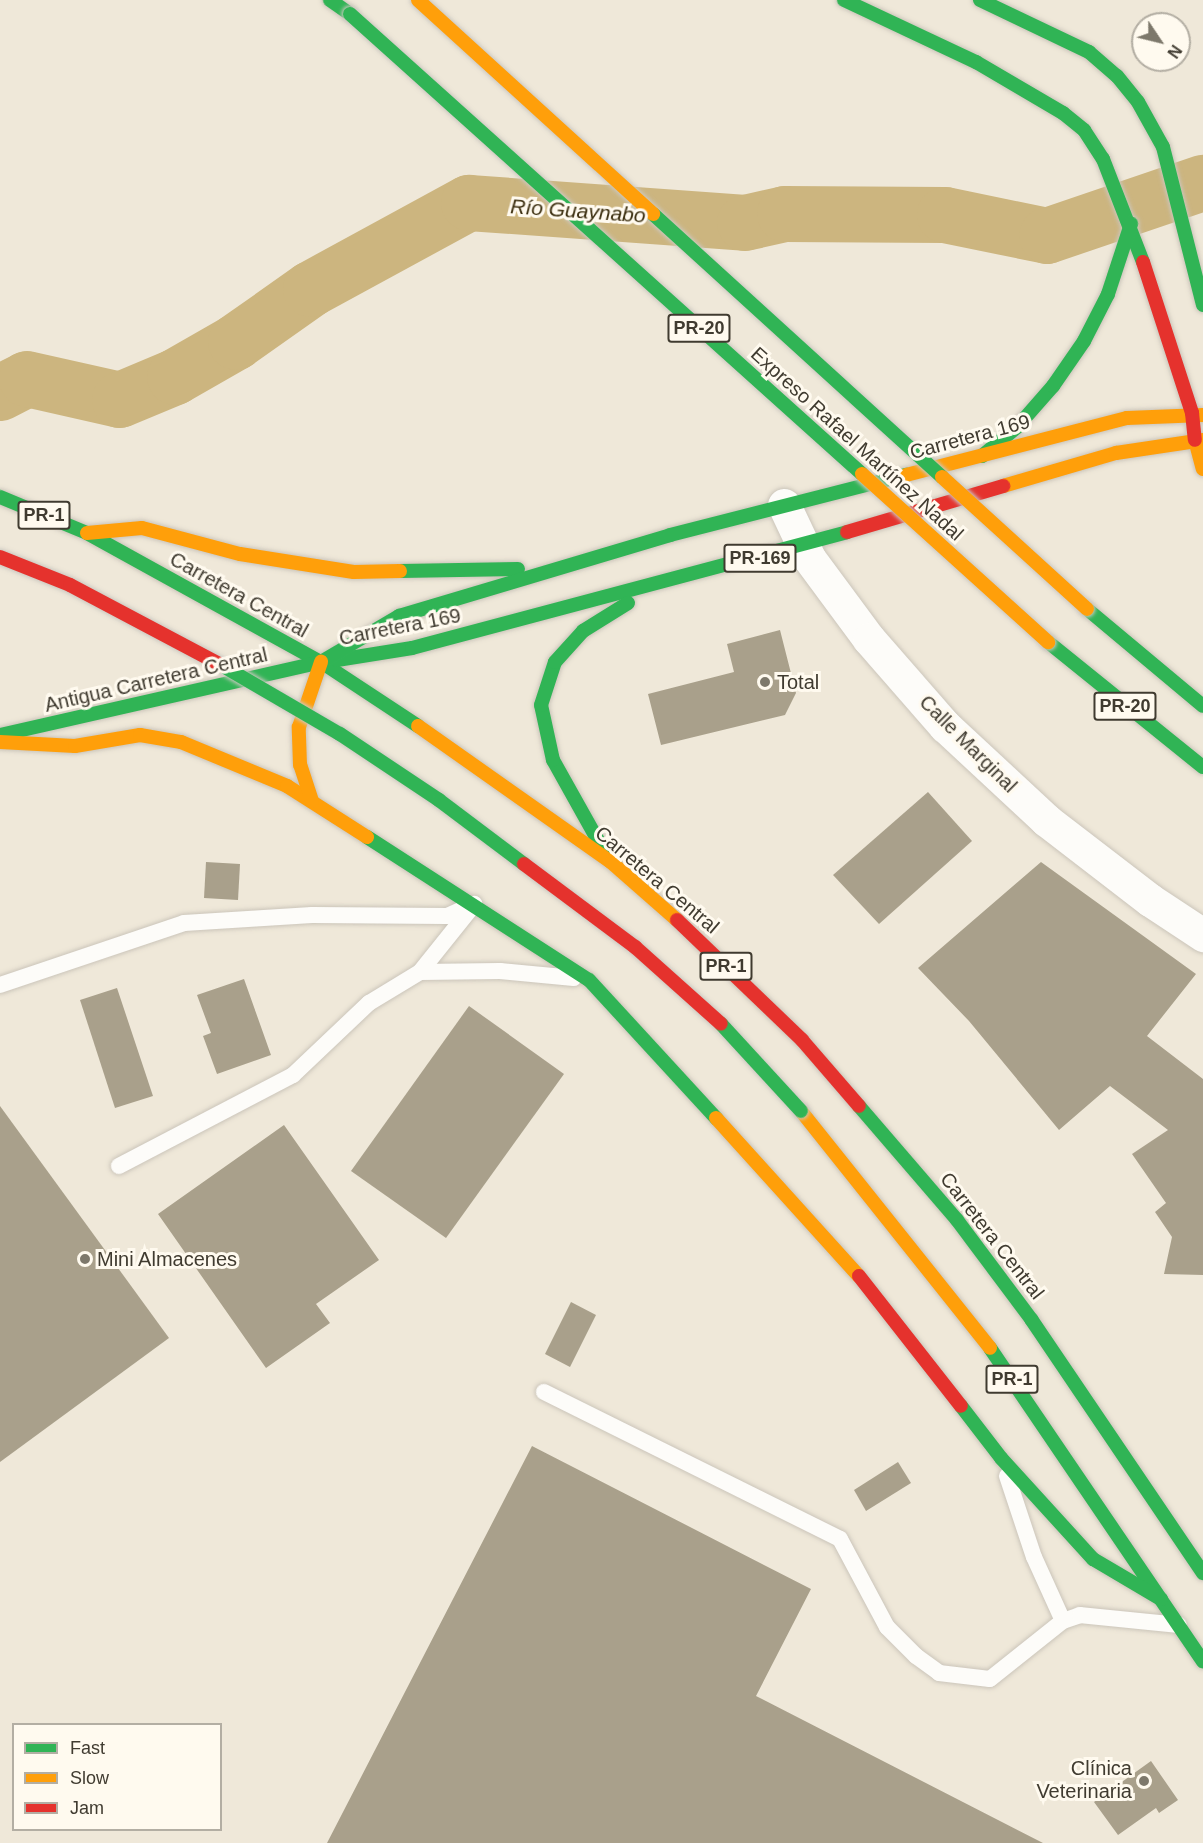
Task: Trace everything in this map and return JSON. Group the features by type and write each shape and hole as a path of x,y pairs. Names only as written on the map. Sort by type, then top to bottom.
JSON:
{"main road":[{"name":"Expreso Rafael Martínez Nadal","path":"330,0 350,14 1048,642 1203,767"},
{"name":"Expreso Rafael Martínez Nadal","path":"418,0 1087,609 1203,706"},
{"path":"844,0 976,62 1063,112 1084,130 1103,159 1131,224 1174,358 1198,414 1203,469"},
{"path":"980,0 1089,52 1117,76 1138,102 1163,147 1191,246 1203,305"},
{"path":"982,456 1017,427 1053,386 1084,340 1108,294 1131,224"},
{"path":"1191,246 1203,261"},
{"name":"Carretera 169","path":"321,662 399,616 546,572 784,506 1127,418 1198,414"},
{"name":"Carretera 169","path":"321,662 412,648 801,546 1116,453 1199,440"},
{"name":"PR-1","path":"0,497 87,533"},
{"path":"87,533 142,528 240,554 354,572 516,569 546,572"},
{"name":"Carretera Central","path":"87,533 321,662 471,761 611,862 694,935 802,1040 896,1146 1031,1319 1203,1573"},
{"name":"PR-1","path":"0,556 70,585 225,667 340,734 439,800 635,947 722,1025 801,1111 992,1350 1203,1661"},
{"path":"611,862 553,760 541,705 555,662 583,631 654,586"},
{"path":"312,801 300,765 299,727 321,662"},
{"name":"Antigua Carretera Central","path":"0,735 321,662"},
{"path":"0,742 75,746 140,735 181,742 287,786 589,980 836,1247 1001,1458 1093,1559 1161,1599"}],"street":[{"name":"Calle Marginal","path":"784,506 801,546 869,639 945,726 1046,820 1149,900 1203,935"}],"lane":[{"path":"119,1166 293,1076 369,1003 420,972 474,904"},
{"path":"0,985 184,923 312,915 447,916 474,904"},
{"path":"420,972 501,971 589,980"},
{"path":"544,1392 840,1539 887,1626 916,1656 939,1673 990,1679 1063,1621 1080,1615 1179,1625"},
{"path":"1001,1458 1034,1557 1063,1621"}],"building":[{"path":"780,630 796,693 785,715 661,745 648,694 734,672 727,644"},
{"path":"928,792 972,841 879,924 833,875"},
{"path":"206,862 240,864 238,900 204,898"},
{"path":"1041,862 1196,974 1147,1036 1203,1079 1203,1275 1164,1274 1172,1237 1155,1212 1166,1203 1132,1154 1168,1130 1110,1086 1059,1130 969,1021 918,968"},
{"path":"244,979 271,1055 217,1074 203,1036 211,1033 197,995"},
{"path":"117,988 153,1096 115,1108 80,1000"},
{"path":"469,1006 564,1074 446,1238 351,1171"},
{"path":"0,1106 169,1338 0,1462"},
{"path":"284,1125 379,1260 316,1304 330,1323 266,1368 158,1214"},
{"path":"571,1302 596,1315 570,1367 545,1354"},
{"path":"532,1446 811,1589 756,1696 1043,1843 327,1843"},
{"path":"898,1462 911,1483 866,1511 854,1490"},
{"name":"Clínica Veterinaria","path":"1151,1761 1178,1800 1159,1813 1156,1808 1118,1835 1094,1802"}],"waterway":[{"name":"Río Guaynabo","path":"0,393 27,379 120,400 175,377 236,342 311,289 469,203 745,223 785,214 945,215 1047,236 1203,183"}],"traffic: fast":[{"path":"330,0 350,14"},
{"path":"844,0 976,62 1063,113 1084,130 1103,159 1143,262"},
{"path":"980,0 1089,52 1117,76 1138,102 1163,147 1203,305"},
{"path":"350,14 862,474"},
{"path":"653,214 942,477"},
{"path":"982,456 1017,427 1053,386 1084,341 1108,294 1131,224"},
{"path":"321,662 399,616 670,535 906,475"},
{"path":"0,497 87,533 321,662 418,726"},
{"path":"337,660 412,648 847,532"},
{"path":"400,571 518,569"},
{"path":"605,853 553,760 541,705 555,662 583,631 628,603"},
{"path":"1087,609 1203,706"},
{"path":"1048,642 1203,767"},
{"path":"0,735 321,662"},
{"path":"223,666 340,734 439,800 524,864"},
{"path":"367,837 589,980 716,1118"},
{"path":"721,1024 801,1111"},
{"path":"859,1106 957,1220 1031,1319 1203,1573"},
{"path":"990,1348 1203,1661"},
{"path":"961,1406 1001,1458 1093,1559 1161,1599"}],"traffic: slow":[{"path":"418,0 653,214"},
{"path":"906,475 1127,418 1203,415"},
{"path":"1195,440 1203,469"},
{"path":"1003,486 1116,453 1203,440"},
{"path":"862,474 1048,642"},
{"path":"942,477 1087,609"},
{"path":"87,533 142,528 240,554 354,572 400,571"},
{"path":"312,801 300,765 299,727 321,662"},
{"path":"418,726 611,862 677,920"},
{"path":"0,742 75,746 140,735 181,742 287,786 367,837"},
{"path":"801,1111 990,1348"},
{"path":"716,1118 859,1276"}],"traffic: jam":[{"path":"1143,262 1192,413 1195,440"},
{"path":"847,532 1003,486"},
{"path":"0,557 70,585 223,666"},
{"path":"524,864 635,947 721,1024"},
{"path":"677,920 802,1040 859,1106"},
{"path":"859,1276 961,1406"}],"place":[{"name":"Total","path":"765,682"},
{"name":"Mini Almacenes","path":"85,1259"},
{"name":"Clínica Veterinaria","path":"1144,1781"}]}
